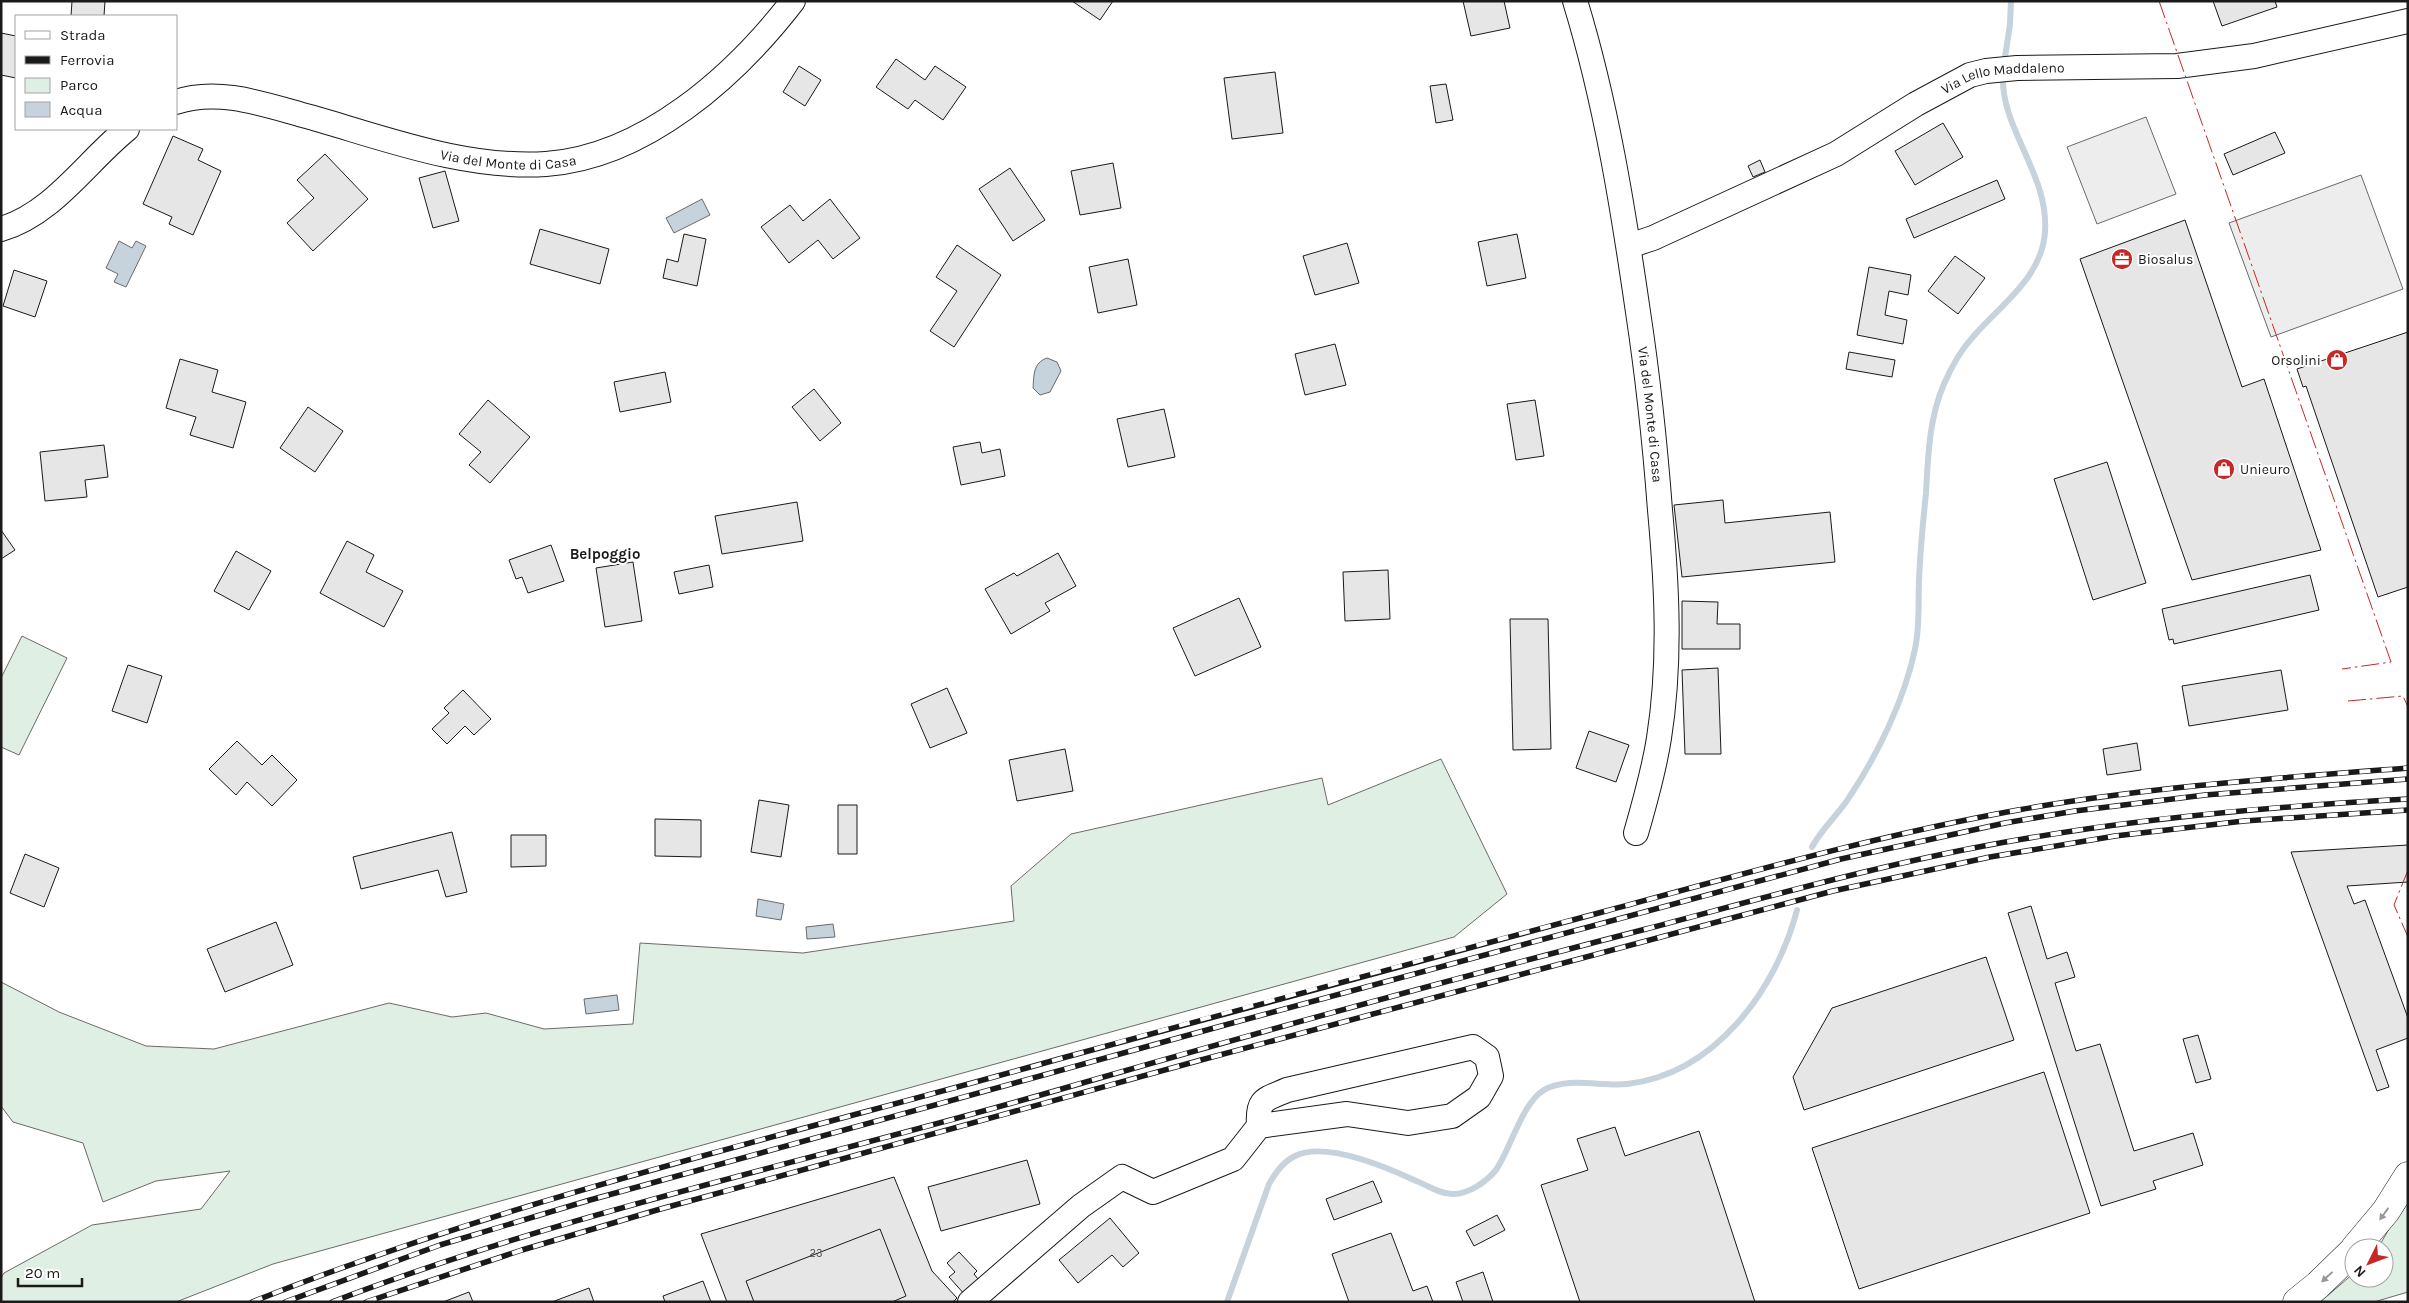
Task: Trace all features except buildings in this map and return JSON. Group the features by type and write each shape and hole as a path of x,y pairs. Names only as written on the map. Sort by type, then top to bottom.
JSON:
{"highway":[{"path":"2364,1238 2386,1211 2408,1176"},
{"path":"2296,1302 2318,1285 2344,1260"}],"street":[{"name":"Via del Monte di Casa","path":"178,102 201,97 235,98 312,118 402,146 506,163 559,162 590,155 625,142 680,111 716,84 745,57 792,1"},
{"name":"Via del Monte di Casa","path":"1575,1 1600,100 1629,246 1651,399 1665,564 1666,679 1659,739 1636,833"},
{"name":"Via Lello Maddaleno","path":"1629,246 1653,238 1826,160 1962,79 1986,71 2017,68 2203,64 2254,56 2407,23"},
{"path":"1,229 17,223 39,209 126,130"},
{"path":"970,1302 1081,1206 1122,1177 1153,1192 1234,1159 1259,1126 1258,1110 1264,1100 1287,1090 1473,1047 1488,1057 1491,1076 1479,1097 1452,1116 1408,1123 1347,1114 1259,1126"}],"green space":[{"path":"22,636 67,658 19,755 1,747 1,678"},
{"path":"1441,759 1507,894 1454,937 273,1264 176,1302 1,1302 1,1278 4,1273 92,1225 201,1209 230,1171 156,1181 103,1202 83,1143 13,1122 1,1106 1,982 59,1012 146,1046 214,1049 389,1003 452,1017 486,1013 544,1029 633,1024 640,943 803,953 1014,921 1011,886 1071,834 1322,778 1328,805"},
{"path":"2408,1196 2408,1292 2374,1302 2320,1302 2344,1282 2344,1288 2394,1288 2394,1238 2384,1238"}],"shaded area":[{"path":"2146,117 2176,194 2097,224 2067,147"},
{"path":"2361,175 2403,289 2271,337 2229,223"}],"water":[{"path":"702,199 710,215 674,233 666,218"},
{"path":"119,241 132,248 136,241 146,246 126,287 114,282 118,274 106,268"},
{"path":"1047,358 1057,362 1061,371 1050,392 1040,395 1033,388 1034,374 1039,363"},
{"path":"758,899 784,904 781,920 756,916"},
{"path":"833,924 835,937 807,939 806,927"},
{"path":"617,995 619,1010 586,1014 584,999"}],"waterway":[{"path":"2004,64 2010,24 2011,1"},
{"path":"1812,847 1846,803 1871,762 1905,687 1918,632 1920,559 1929,452 1932,424 1939,397 1956,360 1964,348 2018,290 2028,277 2042,248 2045,232 2040,190 2009,114 2004,94 2003,74"},
{"path":"1227,1302 1269,1184 1274,1175 1291,1158 1308,1152 1338,1154 1372,1163 1443,1193 1453,1194 1471,1190 1496,1170 1523,1115 1536,1096 1544,1090 1563,1084 1617,1085 1659,1077 1688,1064 1714,1046 1737,1023 1757,998 1774,970 1797,910"}],"railway":[{"path":"252,1302 351,1264 452,1230 655,1169 1335,983 1863,843 2018,810 2115,795 2213,784 2408,768"},
{"path":"285,1302 440,1245 590,1200 1225,1025 1841,859 2005,823 2075,811 2205,795 2408,779"},
{"path":"332,1302 419,1270 597,1215 686,1190 955,1119 1420,989 1881,868 2023,839 2119,824 2263,809 2408,799"},
{"path":"366,1302 522,1250 657,1210 1201,1060 1833,891 1990,857 2115,836 2244,821 2408,810"}],"power":[{"path":"2159,1 2391,662 2342,669"},
{"path":"2348,701 2403,696 2408,707"},
{"path":"2408,870 2394,905 2408,937"}],"place":[{"name":"Biosalus","path":"2122,259"},
{"name":"Orsolini","path":"2337,360"},
{"name":"Unieuro","path":"2224,469"}],"district":[{"name":"Belpoggio","path":"605,554"}]}
